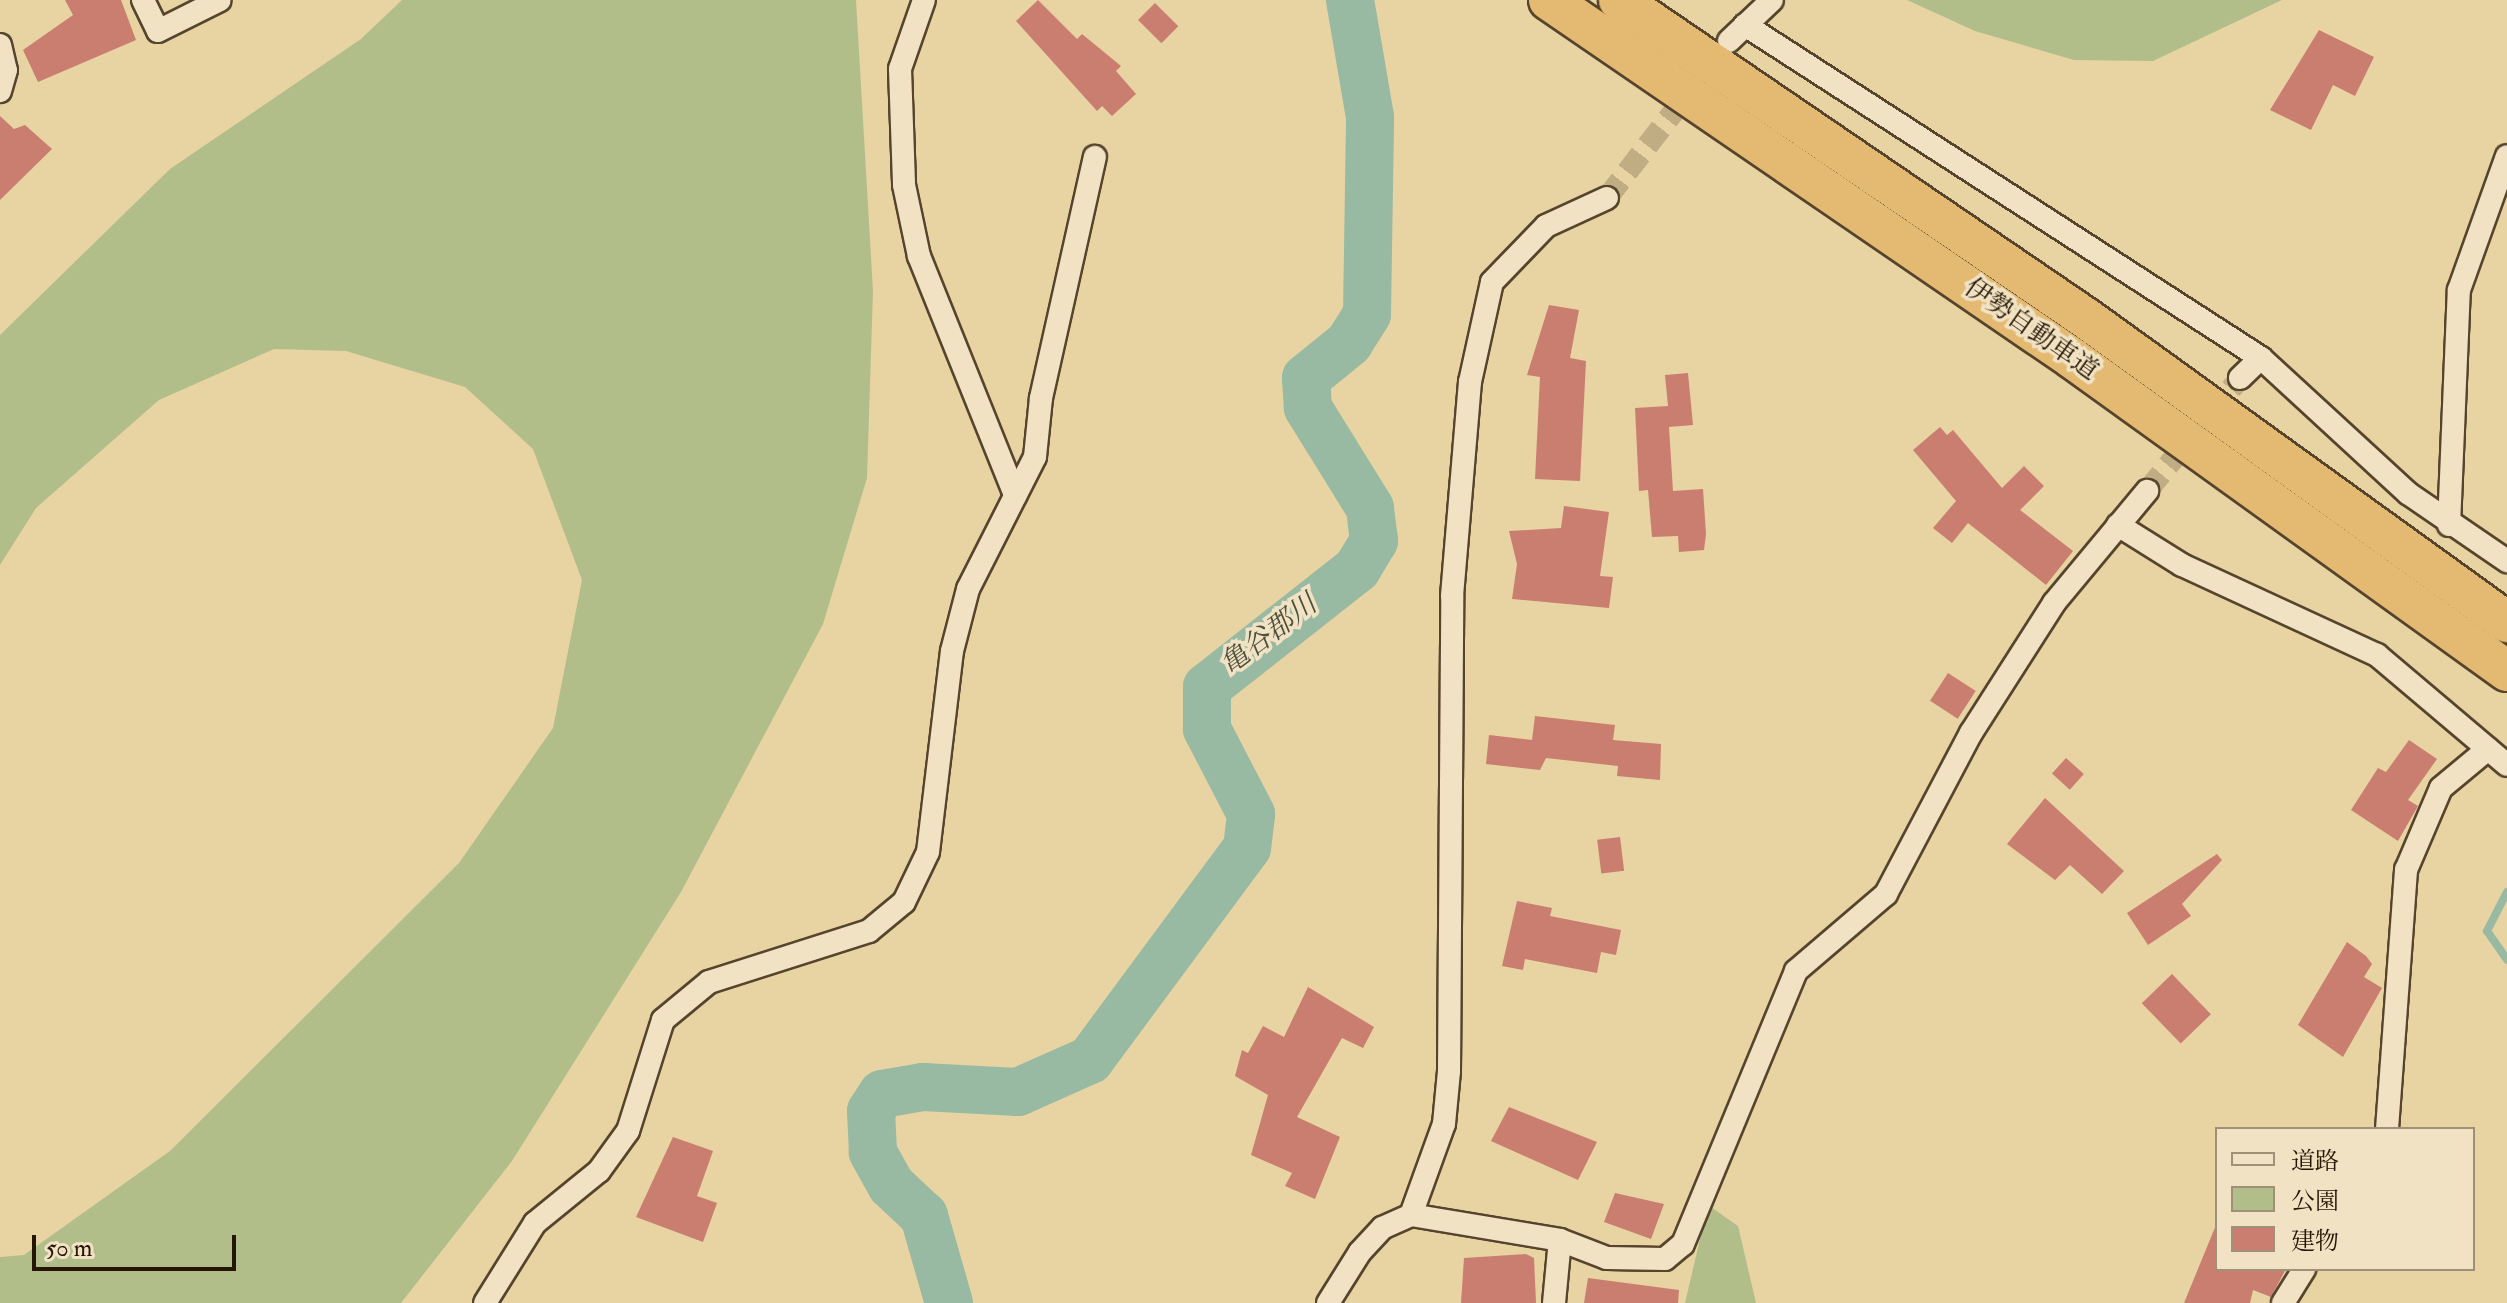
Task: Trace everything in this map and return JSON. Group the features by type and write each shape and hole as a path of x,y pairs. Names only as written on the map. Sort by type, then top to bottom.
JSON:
{"highway":[{"name":"伊勢自動車道","path":"1549,0 2072,358 2507,671"},
{"name":"伊勢自動車道","path":"1619,0 2087,319 2507,622"}],"street":[{"path":"143,0 158,31 220,0"},
{"path":"924,0 900,69 904,185 919,256 1015,495"},
{"path":"1772,0 1737,33 2261,358 2449,525 2507,561"},
{"path":"0,45 6,70 0,91"},
{"path":"2449,525 2459,290 2507,156"},
{"path":"485,1303 535,1223 599,1171 628,1131 663,1020 709,982 869,931 904,902 928,852 952,651 968,589 1035,457 1041,398 1095,157"},
{"path":"1411,1215 1444,1124 1449,1071 1452,596 1470,382 1492,282 1546,226 1607,198"},
{"path":"2240,378 2261,358"},
{"path":"1328,1303 1360,1252 1382,1228 1411,1215 1560,1240 1607,1258 1665,1259 1683,1244 1796,971 1886,894 1971,733 2054,603 2147,491"},
{"path":"2118,525 2182,565 2377,655 2507,765"},
{"path":"2387,1127 2406,870 2441,788 2488,749"},
{"path":"1554,1303 1560,1240"},
{"path":"2283,1303 2303,1271"}],"green space":[{"path":"402,0 856,0 873,291 867,478 823,624 681,892 512,1161 401,1303 0,1303 0,1257 24,1255 170,1151 459,863 553,728 582,580 533,449 465,387 346,351 274,349 159,400 36,508 0,565 0,335 170,169 361,39"},
{"path":"1907,0 2282,0 2153,61 2074,60 1975,31"},
{"path":"1708,1205 1738,1226 1756,1303 1685,1303"}],"building":[{"path":"65,0 121,0 136,40 38,82 23,50 73,15"},
{"path":"1038,0 1077,39 1082,34 1121,66 1116,71 1136,94 1112,116 1102,106 1097,111 1016,21"},
{"path":"1155,3 1178,26 1161,43 1138,20"},
{"path":"2319,30 2374,57 2355,96 2333,85 2311,130 2270,110"},
{"path":"0,116 14,129 25,125 52,149 0,200"},
{"path":"1549,305 1579,310 1570,358 1586,361 1580,481 1535,479 1540,377 1527,375"},
{"path":"1688,373 1693,425 1669,427 1673,491 1703,489 1706,534 1704,550 1679,552 1678,536 1652,537 1648,490 1639,491 1635,408 1668,406 1665,375"},
{"path":"1940,427 1947,435 1953,430 2002,488 2024,466 2044,486 2020,510 2073,551 2046,585 1968,523 1952,543 1933,528 1956,501 1913,450"},
{"path":"1564,506 1609,512 1600,576 1613,577 1609,608 1512,599 1517,564 1509,531 1561,528"},
{"path":"1948,673 1976,691 1958,719 1930,701"},
{"path":"1535,716 1615,725 1613,740 1661,744 1660,780 1617,776 1618,766 1546,758 1540,770 1486,764 1489,735 1532,740"},
{"path":"2409,740 2437,759 2408,800 2418,806 2398,841 2351,810 2378,768 2386,772"},
{"path":"2066,758 2084,774 2070,790 2052,774"},
{"path":"2045,798 2124,871 2102,894 2070,865 2055,880 2007,844"},
{"path":"1620,837 1624,871 1601,874 1597,840"},
{"path":"2217,854 2222,860 2182,904 2191,916 2148,945 2127,913"},
{"path":"1517,901 1552,908 1550,916 1621,930 1616,955 1601,952 1597,973 1525,959 1523,970 1502,966"},
{"path":"2347,942 2372,964 2364,977 2382,988 2343,1057 2298,1025"},
{"path":"2172,974 2211,1014 2181,1043 2142,1003"},
{"path":"1308,987 1374,1027 1363,1048 1342,1038 1297,1117 1340,1137 1315,1199 1285,1186 1292,1173 1251,1155 1268,1095 1235,1076 1242,1050 1248,1053 1263,1026 1284,1037"},
{"path":"1509,1107 1597,1142 1578,1180 1491,1141"},
{"path":"673,1137 713,1151 697,1196 717,1203 703,1242 636,1217"},
{"path":"1615,1193 1664,1204 1651,1239 1604,1222"},
{"path":"2215,1227 2215,1271 2285,1271 2271,1297 2253,1290 2250,1303 2184,1303"},
{"path":"1526,1254 1534,1258 1536,1303 1461,1303 1464,1258"},
{"path":"1588,1278 1679,1290 1678,1303 1584,1303"}],"waterway":[{"name":"亀谷郡川","path":"949,1303 924,1216 891,1185 873,1152 871,1111 882,1094 923,1087 1018,1092 1090,1060 1247,848 1251,814 1207,729 1207,687 1357,569 1374,541 1370,508 1308,408 1306,378 1349,343 1367,314 1370,117 1350,0"},
{"path":"2507,892 2487,931 2507,960"}],"tunnel":[{"path":"1607,198 1692,88"},
{"path":"2147,491 2240,378"}]}
